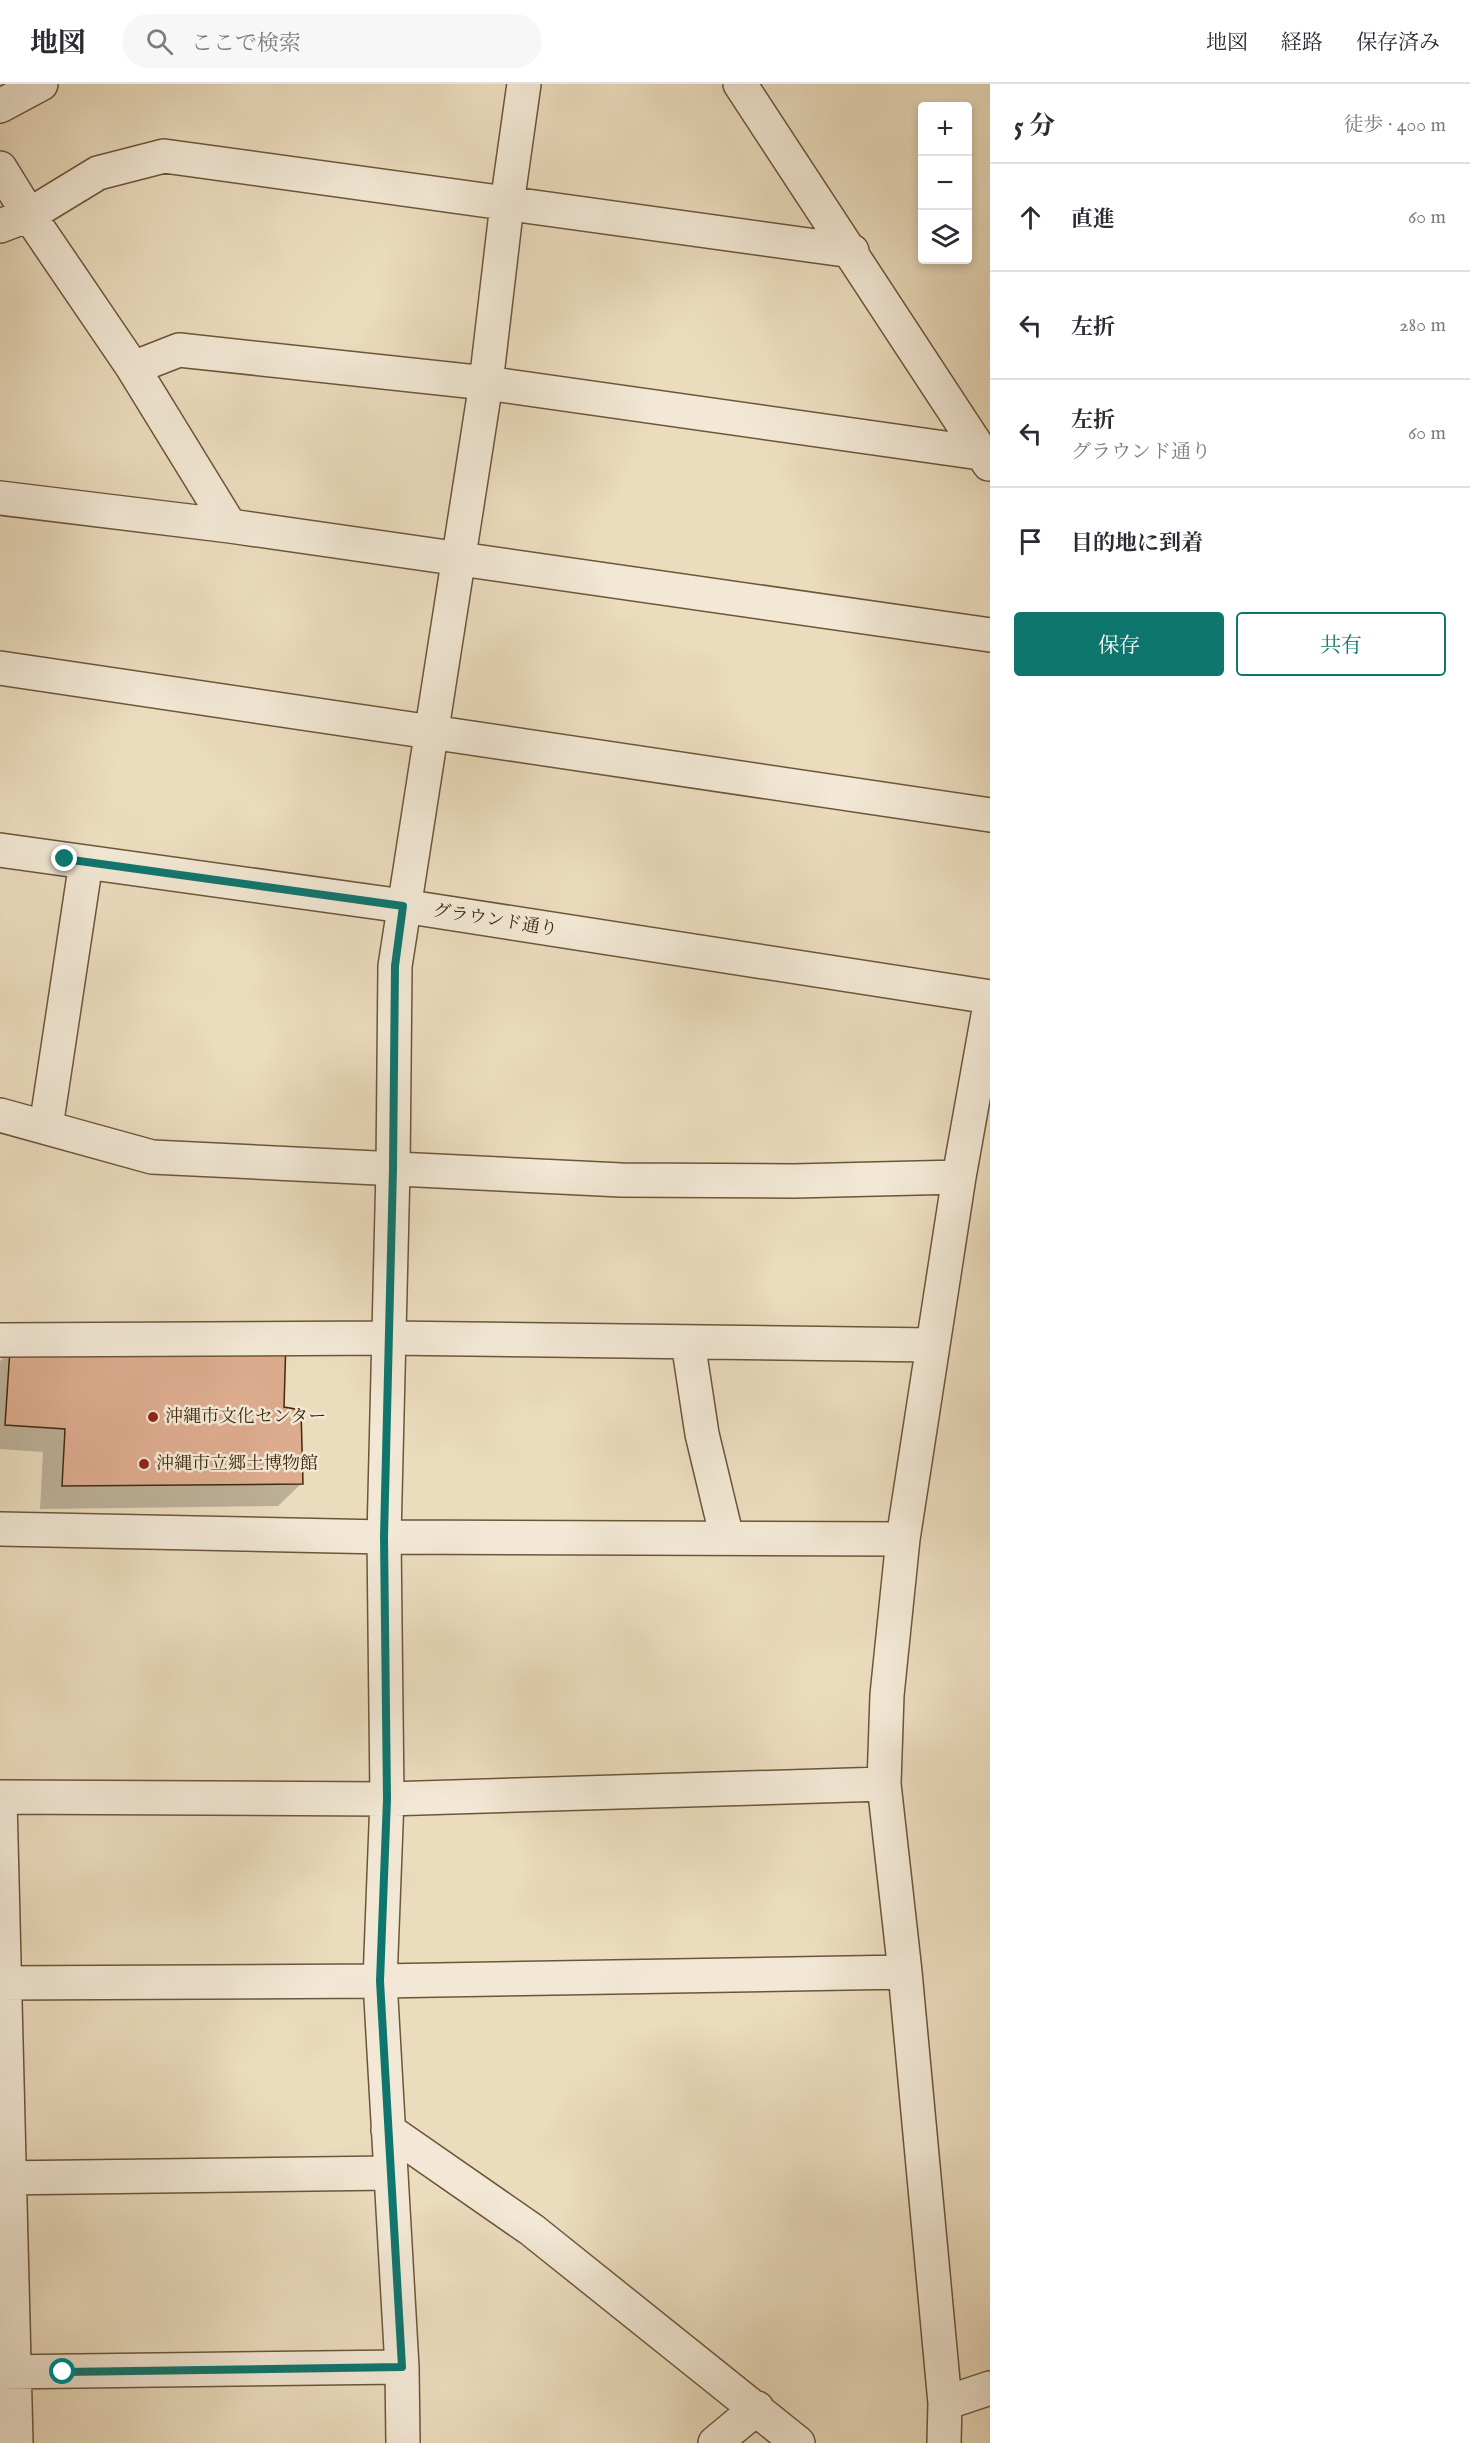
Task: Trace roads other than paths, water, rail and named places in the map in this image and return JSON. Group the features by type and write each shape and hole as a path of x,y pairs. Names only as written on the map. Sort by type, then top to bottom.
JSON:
{"street":[{"path":"0,106 41,84"},
{"path":"404,2443 392,2173 380,1981 387,1799 384,1537 387,1338 393,1169 395,966 432,732 456,560 486,383 524,84"},
{"path":"740,84 852,251 985,459"},
{"path":"14,220 98,173 164,156 852,251"},
{"path":"0,168 14,220 133,368 230,526"},
{"path":"133,368 179,350 486,383 985,459"},
{"path":"0,498 230,526 990,635"},
{"path":"0,668 990,815"},
{"name":"グラウンド通り","path":"0,850 403,906 990,998"},
{"path":"46,1128 86,862"},
{"path":"944,2443 945,2403 905,1972 884,1784 887,1695 903,1539 959,1177 990,1004"},
{"path":"0,1115 152,1157 621,1180 794,1181 959,1177"},
{"path":"0,1340 387,1338 933,1345"},
{"path":"688,1342 702,1434 727,1538"},
{"path":"0,1529 384,1537 903,1539"},
{"path":"16,2443 6,2372 0,1798 387,1799 884,1784"},
{"path":"3,1983 380,1981 905,1972"},
{"path":"388,2130 532,2230 798,2443"},
{"path":"5,2178 392,2173"},
{"path":"6,2372 402,2367"},
{"path":"945,2403 990,2388"},
{"path":"715,2443 757,2408"}],"place":[{"name":"沖縄市文化センター","path":"153,1417"},
{"name":"沖縄市立郷土博物館","path":"144,1464"}]}
